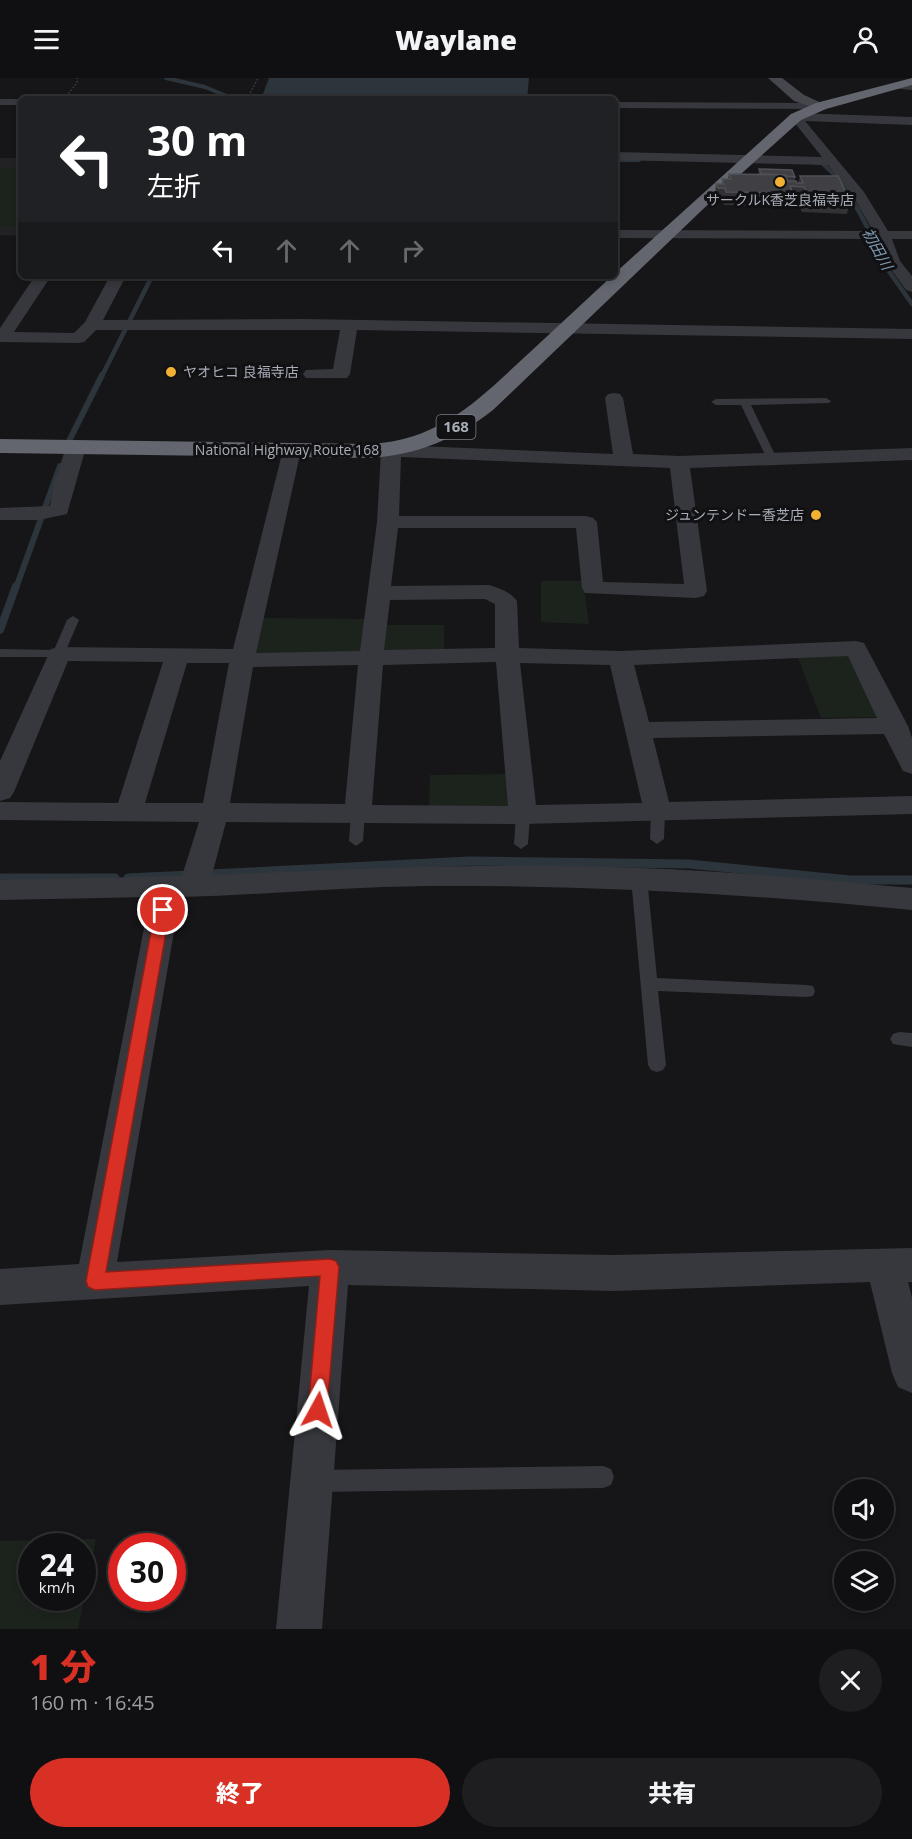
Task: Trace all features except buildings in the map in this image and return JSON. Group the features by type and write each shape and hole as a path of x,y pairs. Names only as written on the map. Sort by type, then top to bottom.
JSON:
{"highway":[{"name":"National Highway Route 168","path":"0,446 391,451 429,441 463,423 748,159 802,125 820,106 912,81"}],"street":[{"path":"774,78 799,98 820,106"},
{"path":"894,86 912,87"},
{"path":"0,102 18,102"},
{"path":"618,105 820,106"},
{"path":"802,125 912,121"},
{"path":"802,125 831,134"},
{"path":"802,125 859,195 875,236 912,287"},
{"path":"618,156 831,161"},
{"path":"618,234 912,235"},
{"path":"41,279 2,337 78,338 92,325 116,279"},
{"path":"92,325 567,328 912,334"},
{"path":"312,374 341,374 349,326"},
{"path":"614,398 624,459"},
{"path":"0,514 45,513 60,510 64,484 76,447"},
{"path":"95,1281 181,886 215,813 242,658 291,450"},
{"path":"358,814 371,658 388,522 391,451 679,462 912,454"},
{"path":"388,522 586,522 593,588 696,591 679,462"},
{"path":"379,593 489,592 506,601 507,655 522,815"},
{"path":"0,792 59,654 242,658 507,655 620,658 856,648 912,765"},
{"path":"128,813 177,655"},
{"path":"620,658 658,812"},
{"path":"638,730 895,726"},
{"path":"0,811 522,815 912,805"},
{"path":"0,890 181,886 424,876 639,878 798,888 912,899"},
{"path":"0,1287 330,1267 614,1273 898,1265 912,1373"},
{"path":"299,1629 330,1267"}],"lane":[{"path":"716,402 826,400"},
{"path":"745,403 772,459"},
{"path":"0,653 59,654 74,620"},
{"path":"657,839 658,812"},
{"path":"356,841 358,814"},
{"path":"521,844 522,815"},
{"path":"639,878 657,1065"},
{"path":"649,984 807,991"},
{"path":"312,1482 603,1477"}],"path":[{"path":"66,96 77,83 77,78"},
{"path":"249,96 258,78"}],"shaded area":[{"path":"269,78 529,78 527,96 262,96"},
{"path":"0,158 18,158 18,236 0,235"},
{"path":"0,168 18,168 18,226 0,226"},
{"path":"541,581 583,581 589,624 541,622"},
{"path":"262,618 366,619 362,654 254,653"},
{"path":"380,625 444,625 444,653 377,653"},
{"path":"853,651 884,717 821,718 797,655"},
{"path":"509,774 515,810 429,811 430,775"},
{"path":"0,1541 18,1541 18,1611 82,1611 78,1629 0,1629"}],"waterway":[{"name":"初田川","path":"166,78 205,87 227,96"},
{"name":"初田川","path":"618,160 639,160"},
{"name":"初田川","path":"816,163 822,163 843,183 858,210"},
{"name":"初田川","path":"857,208 874,240 881,260 912,304"},
{"path":"102,376 150,279"},
{"path":"69,441 102,375"},
{"path":"16,588 60,466"},
{"path":"0,630 16,586"},
{"path":"128,878 470,861 689,864 850,880 912,880"},
{"path":"0,878 115,878"}],"place":[{"name":"サークルK香芝良福寺店","path":"780,182"},
{"name":"ヤオヒコ 良福寺店","path":"171,372"},
{"name":"ジュンテンドー香芝店","path":"816,515"}],"route":[{"path":"163,910 95,1281 330,1267 318,1410"}]}
